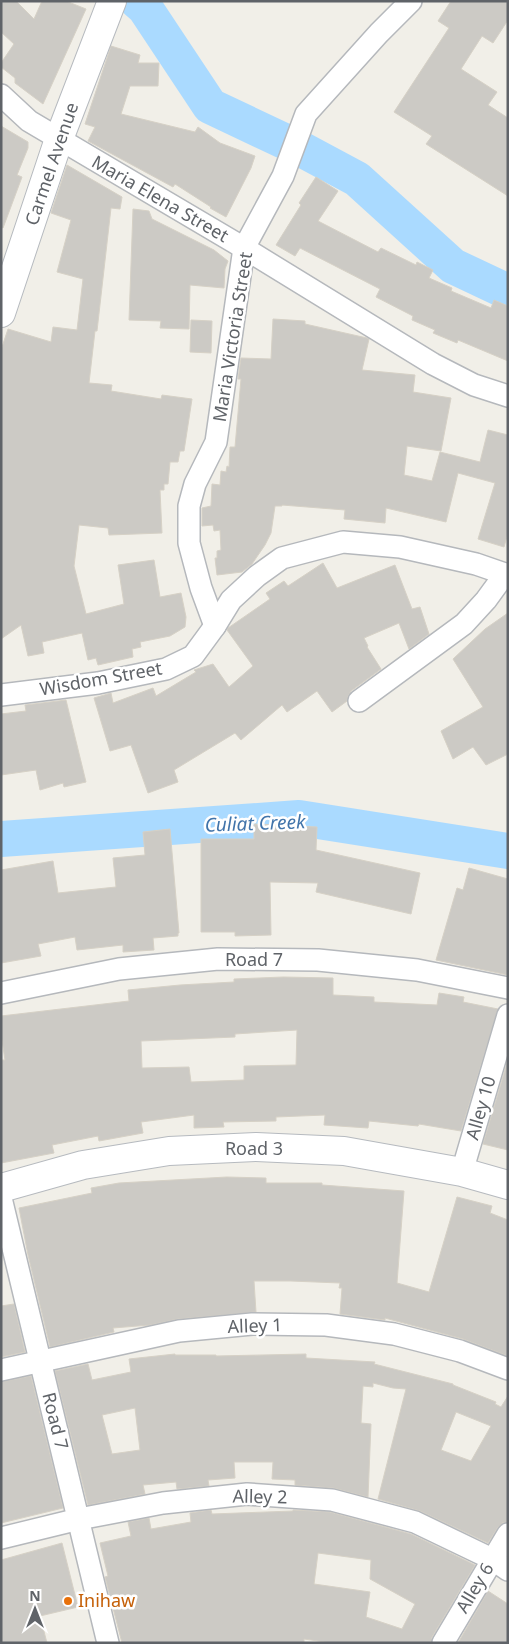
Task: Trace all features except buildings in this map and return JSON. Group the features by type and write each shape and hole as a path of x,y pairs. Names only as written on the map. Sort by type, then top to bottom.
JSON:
{"street":[{"name":"Maria Victoria Street","path":"215,626 201,588 190,543 190,506 195,484 216,442 244,248 284,176 306,114 379,32 411,1"},
{"name":"Carmel Avenue","path":"1,313 59,139 109,9"},
{"name":"Maria Elena Street","path":"1,95 29,121 244,248 433,364 474,385 508,396"},
{"name":"Wisdom Street","path":"1,695 98,683 166,669 193,656 231,600 257,576 282,558 343,542 400,547 476,564 506,574"},
{"path":"359,701 464,624 506,574"},
{"name":"Road 7","path":"1,993 119,969 218,959 318,960 417,970 508,988"},
{"name":"Alley 10","path":"462,1172 508,1015"},
{"name":"Road 3","path":"1,1188 83,1165 159,1153 256,1147 344,1151 462,1172 508,1185"},
{"name":"Road 7","path":"1,1198 108,1643"},
{"name":"Alley 1","path":"1,1370 39,1360 179,1331 252,1324 326,1325 394,1334 460,1351 508,1369"},
{"name":"Alley 2","path":"1,1538 79,1519 163,1503 247,1494 332,1500 415,1522 500,1564"},
{"name":"Alley 6","path":"443,1643 500,1564 508,1534"}],"waterway":[{"path":"137,1 145,8 210,106 301,149 357,179 453,266 508,292"},
{"name":"Culiat Creek","path":"1,839 299,818 508,851"}],"place":[{"name":"Inihaw","path":"68,1601"}]}
